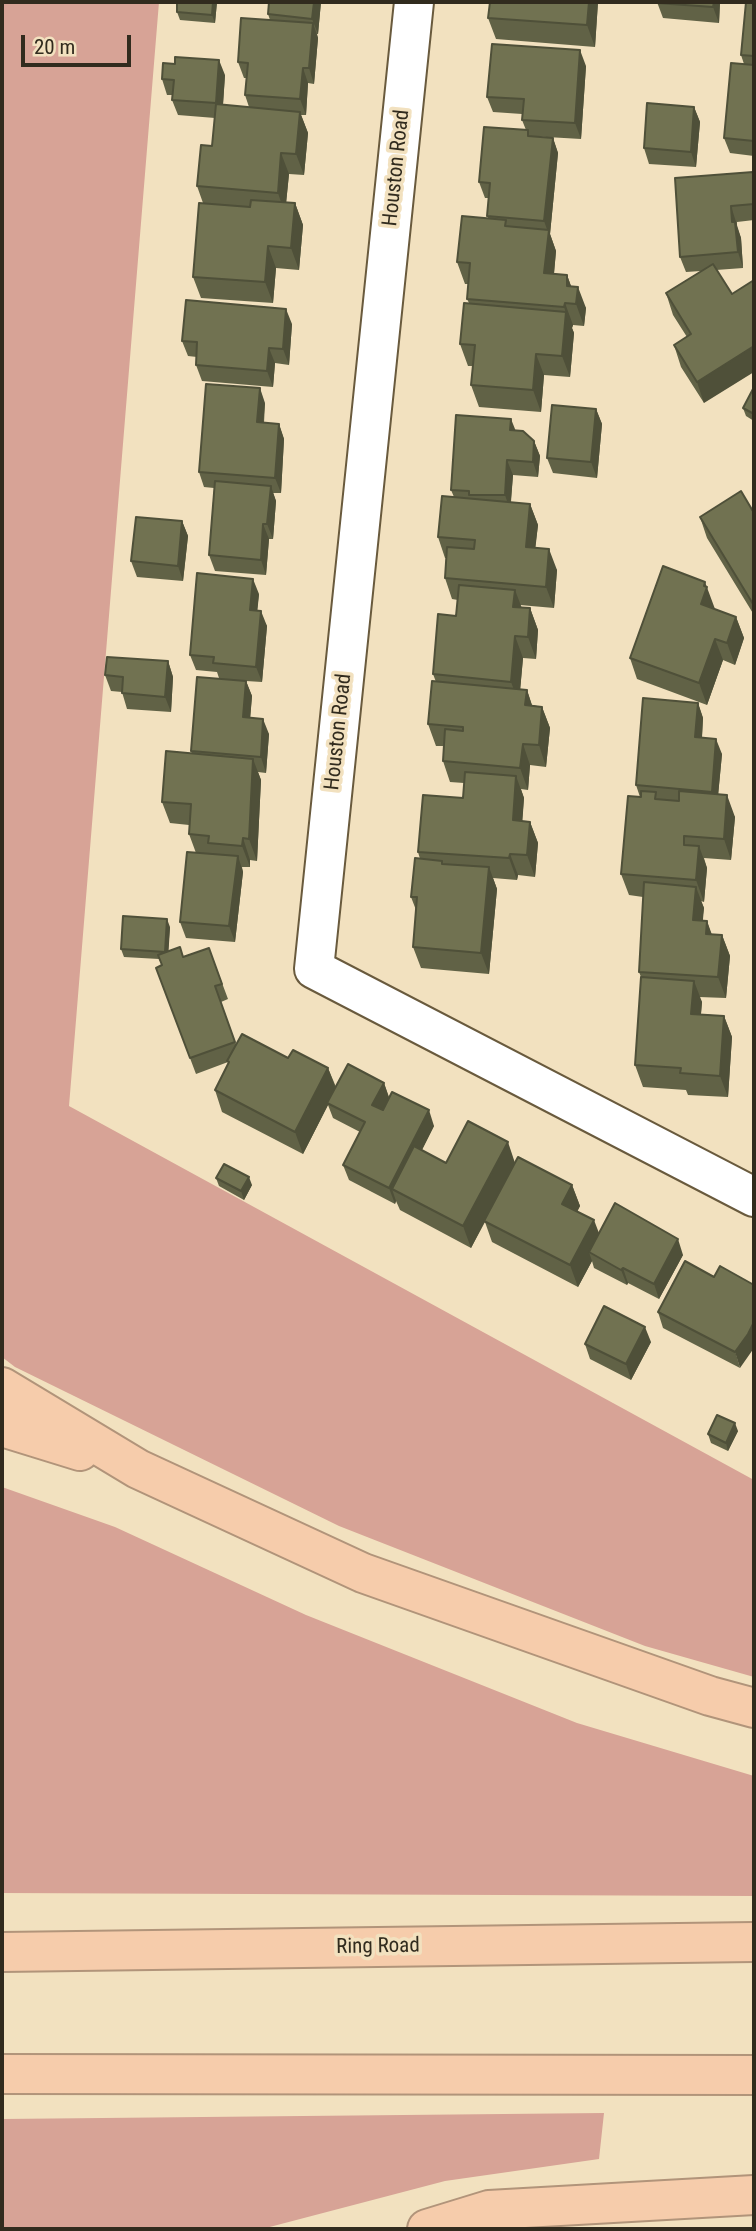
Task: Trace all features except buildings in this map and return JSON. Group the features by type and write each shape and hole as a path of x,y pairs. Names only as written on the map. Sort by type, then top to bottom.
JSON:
{"highway":[{"path":"2,1387 138,1469 363,1573 710,1696 754,1708"},
{"path":"2,1427 138,1469"},
{"name":"Ring Road","path":"2,1952 754,1942"},
{"path":"2,2074 754,2075"},
{"path":"427,2229 489,2210 754,2195"}],"street":[{"name":"Houston Road","path":"414,2 314,969 754,1197"}],"shaded area":[{"path":"2,2 159,2 69,1106 754,1480 754,1677 645,1646 339,1526 15,1367 2,1357"},
{"path":"2,1487 115,1527 306,1615 577,1723 754,1776 754,1896 2,1893"},
{"path":"604,2113 599,2159 445,2181 262,2229 2,2229 2,2119"}]}
